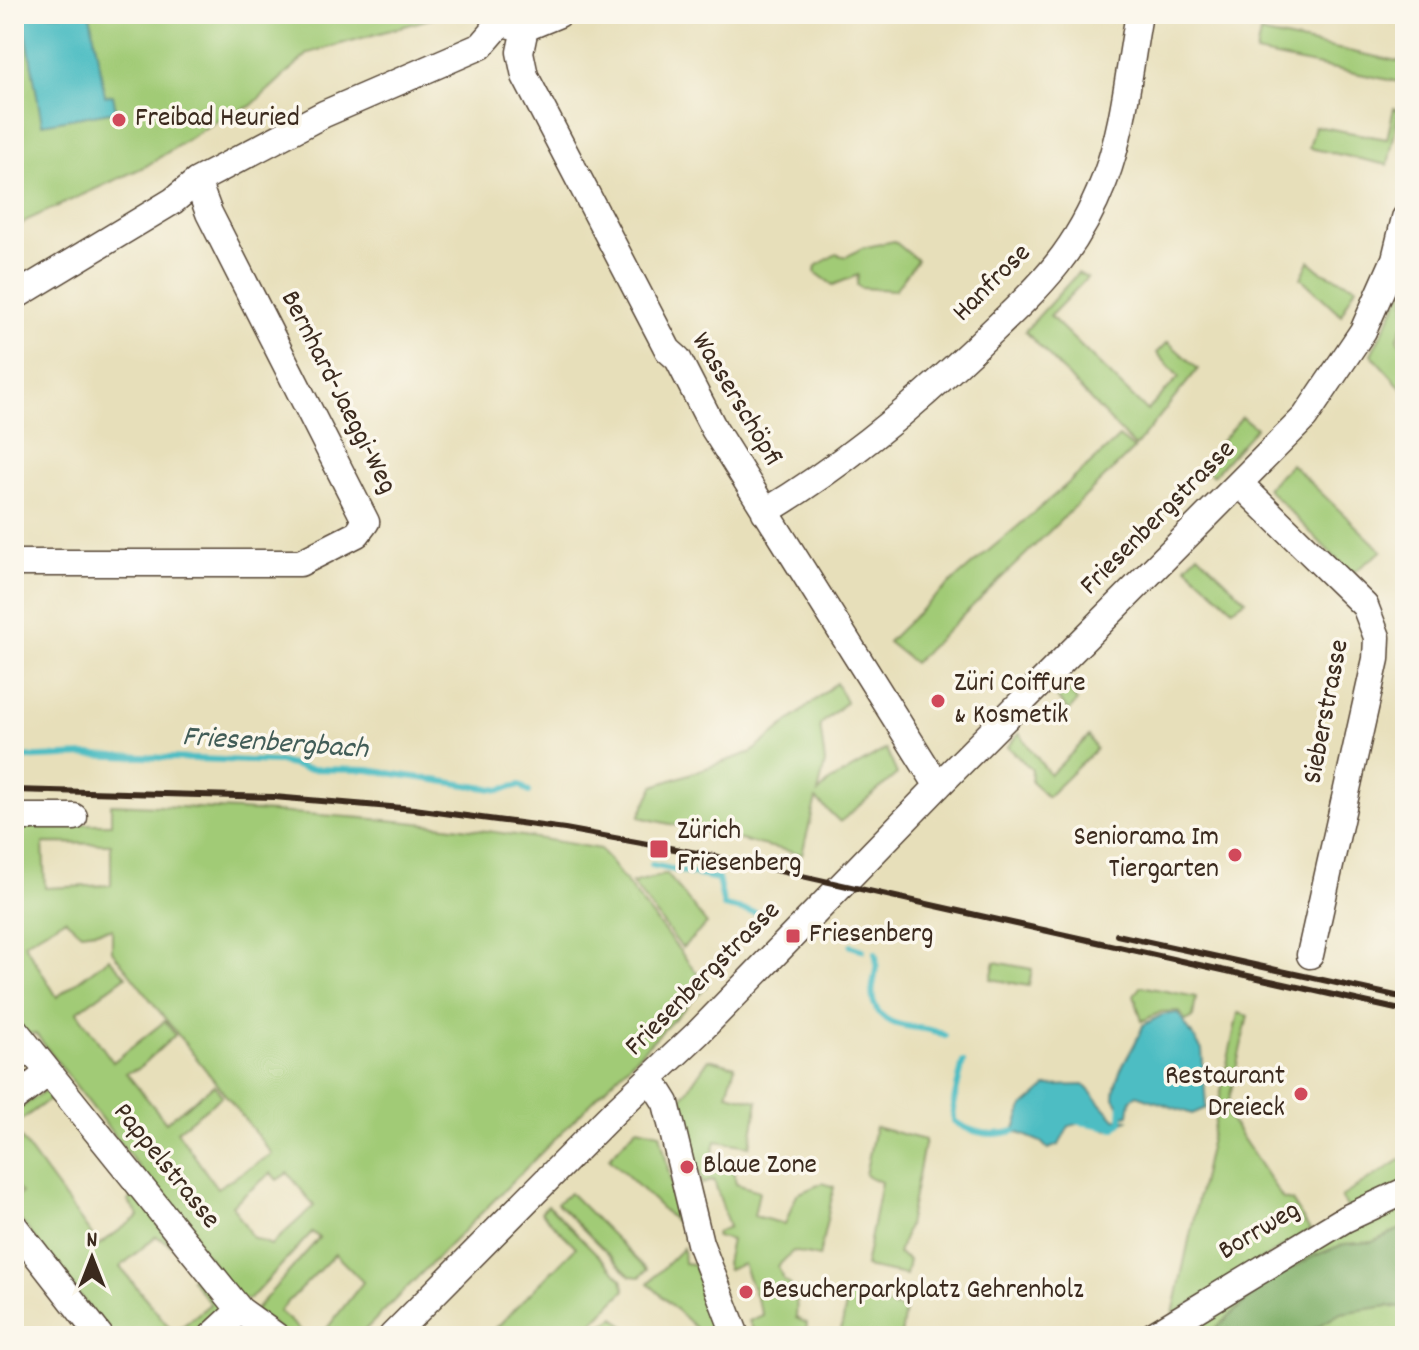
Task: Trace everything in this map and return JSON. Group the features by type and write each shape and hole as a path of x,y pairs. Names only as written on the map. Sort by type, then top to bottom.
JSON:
{"street":[{"name":"Hanfrose","path":"765,512 832,468 891,423 1027,302 1052,273 1083,226 1104,180 1117,132 1139,14"},
{"path":"14,297 173,201 197,181 324,114 481,46 492,36 496,18 540,22"},
{"name":"Wasserschöpfi","path":"540,22 520,52 525,76 668,350 678,359 714,429 938,786"},
{"name":"Bernhard-Jaeggi-Weg","path":"14,563 300,563 357,534 366,522 209,213 197,181"},
{"name":"Friesenbergstrasse","path":"392,1336 651,1079 1305,417 1344,362 1387,280 1405,218"},
{"name":"Sieberstrasse","path":"1240,484 1365,606 1377,637 1376,659 1310,955"},
{"path":"14,817 74,817"},
{"name":"Pappelstrasse","path":"14,1029 240,1310 276,1336"},
{"path":"14,1099 48,1073"},
{"path":"651,1079 666,1103 697,1232 736,1336"},
{"name":"Borrweg","path":"1152,1336 1345,1219 1405,1191"},
{"path":"14,1226 100,1336"},
{"path":"212,1336 240,1310"}],"green space":[{"name":"Freibad Heuried","path":"14,14 447,14 309,53 251,106 215,122 146,166 27,220 14,230"},
{"path":"1260,33 1402,62 1405,51 1404,83 1256,53"},
{"path":"1394,108 1399,111 1388,165 1309,148 1315,126 1387,139"},
{"path":"894,241 917,260 895,290 861,288 857,285 858,275 833,285 815,272 816,266 836,254 846,257 862,248"},
{"path":"1309,261 1322,272 1356,286 1341,315 1301,278"},
{"path":"1078,273 1087,278 1050,316 1147,411 1179,377 1157,353 1168,342 1198,369 1135,447 1025,331"},
{"path":"1405,287 1405,321 1397,339 1405,350 1405,392 1371,354"},
{"path":"1242,417 1256,428 1213,476 1201,465"},
{"path":"1119,437 1134,449 914,663 888,642 944,589"},
{"path":"1291,464 1382,551 1351,574 1267,488"},
{"path":"1198,554 1246,600 1233,609 1186,566"},
{"path":"836,683 846,702 820,725 825,763 818,793 829,782 886,749 897,774 840,822 816,799 802,854 639,817 654,786 752,752"},
{"path":"1065,685 1077,701 1069,711 1055,696"},
{"path":"1019,733 1050,775 1089,736 1096,749 1047,797 1031,781 1032,770 1008,747"},
{"path":"111,804 234,810 418,823 600,849 707,986 359,1336 321,1336 363,1282 335,1254 279,1311 307,1336 288,1336 255,1310 319,1238 312,1232 250,1299 241,1300 36,1034 26,1033 14,1018 14,889 17,888 14,824 111,824","holes":["43,843 111,844 111,885 45,888","65,919 81,933 112,929 112,951 272,1154 217,1188 177,1131 222,1096 214,1085 166,1122 126,1073 138,1069 175,1035 165,1021 113,1062 77,1012 126,976 109,958 57,997 24,943","271,1173 277,1180 288,1173 314,1206 271,1245 252,1237 232,1205"]},
{"path":"667,874 707,924 682,948 632,883"},
{"path":"995,962 1032,969 1029,986 991,979"},
{"path":"1141,986 1196,997 1193,1017 1186,1021 1179,1011 1161,1012 1142,1021 1134,995"},
{"path":"1238,1013 1248,1016 1226,1113 1283,1199 1292,1201 1310,1230 1173,1314"},
{"path":"709,1059 735,1066 727,1094 758,1101 750,1146 716,1141 711,1161 733,1169 736,1184 759,1191 754,1216 785,1224 797,1194 823,1183 834,1187 819,1257 793,1251 778,1266 783,1279 794,1291 796,1318 807,1323 806,1336 756,1336 749,1321 763,1315 743,1264 728,1270 726,1263 731,1240 716,1236 717,1232 729,1227 714,1180 702,1184 682,1098"},
{"path":"53,1090 66,1103 58,1107 49,1100 14,1125 14,1113 44,1091"},
{"path":"875,1127 925,1140 908,1226 898,1254 909,1260 906,1275 865,1267 881,1182 865,1175"},
{"path":"637,1128 660,1133 681,1227 609,1158"},
{"path":"14,1129 99,1245 139,1216 128,1201 137,1192 172,1246 156,1236 120,1267 174,1333 210,1304 191,1279 199,1270 226,1306 206,1336 111,1336 14,1212 14,1200 21,1193 14,1184"},
{"path":"1405,1157 1405,1185 1349,1210 1341,1197"},
{"path":"570,1193 647,1270 640,1277 630,1276 557,1203"},
{"path":"1405,1198 1405,1336 1152,1336"},
{"path":"548,1205 622,1279 625,1290 579,1336 488,1336 576,1247 541,1212"},
{"path":"1405,1227 1405,1309 1388,1306 1341,1313 1302,1336 1207,1336 1267,1282 1314,1256 1344,1244 1372,1242"},
{"path":"683,1248 684,1263 693,1264 723,1336 704,1336 648,1283"},
{"path":"848,1294 905,1310 901,1336 840,1336"},
{"path":"615,1317 634,1336 601,1336 600,1327"}],"water":[{"path":"14,14 90,14 105,96 113,95 116,111 42,124 23,15"},
{"path":"1178,1013 1202,1050 1206,1108 1192,1114 1137,1095 1131,1099 1129,1115 1125,1116 1114,1098 1115,1087 1143,1025 1162,1015"},
{"path":"1084,1085 1115,1119 1127,1120 1108,1130 1090,1121 1069,1126 1059,1145 1048,1149 1041,1142 1014,1131 1023,1107 1047,1086"}],"waterway":[{"name":"Friesenbergbach","path":"14,758 88,755 280,762 307,769 368,770 500,790 520,785 529,792"},
{"name":"Friesenbergbach","path":"652,865 718,879 724,906 756,913"},
{"name":"Friesenbergbach","path":"851,946 863,950"},
{"name":"Friesenbergbach","path":"875,953 877,965 873,997 879,1013 896,1024 927,1029 945,1036"},
{"name":"Friesenbergbach","path":"963,1062 953,1105 954,1121 983,1133 1014,1131"},
{"name":"Friesenbergbach","path":"1076,1121 1115,1128 1121,1121 1122,1104"}],"railway":[{"path":"14,790 274,797 414,809 565,829 713,856 1405,1011"},
{"path":"1117,935 1405,998"}],"place":[{"name":"Freibad Heuried","path":"119,120"},
{"name":"Züri Coiffure & Kosmetik","path":"938,701"},
{"name":"Zürich Friesenberg","path":"659,849"},
{"name":"Seniorama Im Tiergarten","path":"1235,855"},
{"name":"Friesenberg","path":"793,936"},
{"name":"Restaurant Dreieck","path":"1301,1094"},
{"name":"Blaue Zone","path":"687,1167"},
{"name":"Besucherparkplatz Gehrenholz","path":"746,1292"}]}
